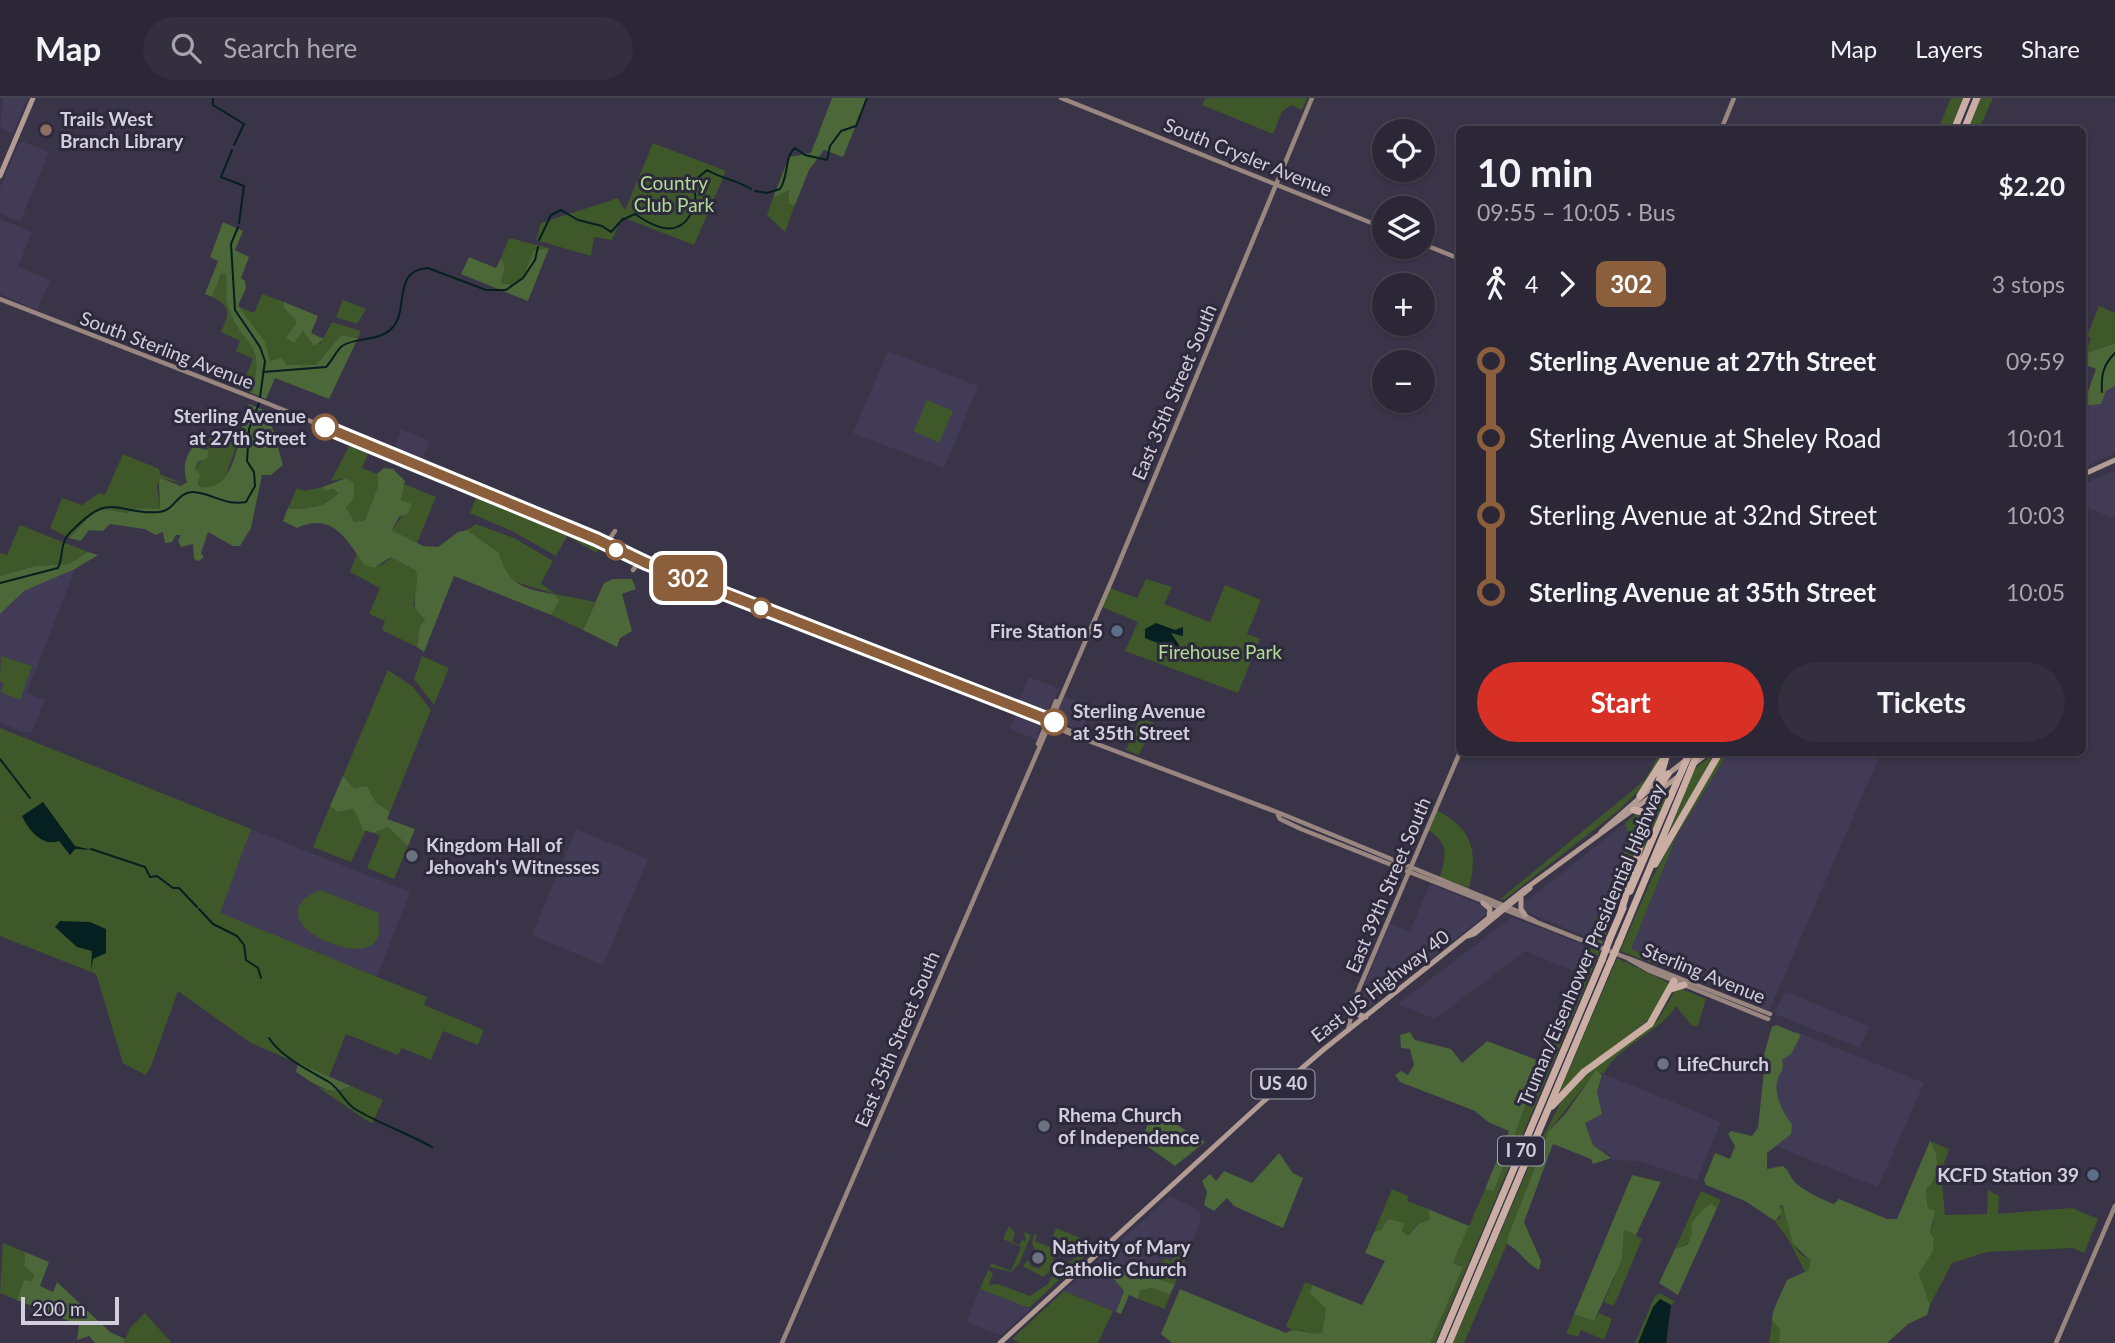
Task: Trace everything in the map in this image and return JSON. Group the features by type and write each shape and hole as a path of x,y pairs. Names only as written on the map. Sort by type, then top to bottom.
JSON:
{"highway":[{"path":"1956,126 1967,98"},
{"path":"1966,126 1977,98"},
{"name":"Truman/Eisenhower Presidential Highway","path":"1449,1343 1545,1115 1606,962 1611,938 1621,912 1670,798 1693,756"},
{"name":"Truman/Eisenhower Presidential Highway","path":"1440,1343 1606,962 1619,942 1682,791 1694,756"},
{"path":"1712,756 1714,767"},
{"path":"1648,873 1718,756"},
{"path":"1655,795 1668,774 1666,758"},
{"path":"1621,912 1666,758"},
{"path":"1640,796 1666,758"},
{"path":"1668,774 1677,778"},
{"path":"1634,810 1642,812 1648,819"},
{"path":"1545,1115 1576,1079 1650,1024 1674,981"},
{"path":"1670,989 1684,985"}],"main road":[{"path":"0,176 33,98"},
{"name":"South Crysler Avenue","path":"1061,98 1372,223"},
{"name":"East 35th Street South","path":"782,1343 1060,696 1312,98"},
{"path":"1723,126 1734,98"},
{"path":"1435,249 1456,256"},
{"name":"South Sterling Avenue","path":"0,299 269,404 596,539 641,561 654,564"},
{"path":"2086,473 2115,460"},
{"path":"607,541 614,537 615,531"},
{"name":"South Sterling Avenue","path":"596,539 607,541 654,564 1282,814 1483,903 1525,915 1538,922"},
{"path":"632,570 635,563 641,561"},
{"name":"East 39th Street South","path":"1348,1031 1352,1009 1458,756"},
{"name":"US 40","path":"1599,835 1640,796 1690,756"},
{"name":"US 40","path":"1468,936 1706,756"},
{"name":"South Sterling Avenue","path":"1409,870 1538,922"},
{"name":"US 40","path":"1468,936 1489,917 1522,897 1530,888"},
{"path":"1522,897 1521,909 1525,915"},
{"path":"1483,903 1490,909 1489,917"},
{"name":"Sterling Avenue","path":"1538,922 1627,958 1769,1017 1674,981 1627,958"},
{"name":"East US Highway 40","path":"1000,1343 1265,1100 1468,936"},
{"path":"1352,1009 1356,1014 1366,1017"},
{"path":"2056,1343 2115,1206"}],"shaded area":[{"path":"3,98 28,98 13,133 0,128"},
{"path":"24,142 49,152 20,222 0,214 0,188 19,143"},
{"path":"0,219 32,232 18,267 50,280 37,310 0,294"},
{"path":"888,351 978,386 944,468 853,433"},
{"path":"2115,386 2115,453 2086,467 2086,406 2100,404 2106,391"},
{"path":"401,429 430,441 422,461 393,450"},
{"path":"2115,470 2115,519 2086,506 2086,483"},
{"path":"75,569 27,693 45,700 32,732 26,733 0,723 0,614 24,591"},
{"path":"1156,623 1175,630 1183,627 1183,636 1171,633 1187,657 1182,658 1180,652 1145,638 1145,629"},
{"path":"1029,677 1060,689 1046,715 1017,705"},
{"path":"1063,696 1092,707 1082,731 1054,718"},
{"path":"1016,715 1040,726 1037,740 1010,729"},
{"path":"1726,756 1880,756 1769,1011 1630,950 1677,835"},
{"path":"43,802 75,846 92,850 75,849 70,855 59,841 47,842 33,832 22,816"},
{"path":"1625,823 1630,837 1588,938 1525,911 1523,904"},
{"path":"251,829 410,892 377,977 219,913"},
{"path":"576,829 648,859 603,965 532,935"},
{"path":"1430,884 1482,905 1488,913 1364,1011 1357,1012 1359,998 1390,924 1410,931"},
{"path":"1512,917 1589,947 1578,973 1525,951 1435,1019 1398,1004"},
{"path":"60,921 90,922 106,929 106,953 93,959 91,971 92,951 77,947 55,927"},
{"path":"1786,992 1869,1026 1860,1048 1777,1015 1775,1010"},
{"path":"1794,1031 1924,1083 1878,1187 1753,1137"},
{"path":"1604,1074 1721,1122 1697,1180 1639,1161 1612,1160 1610,1155 1593,1145 1585,1123 1602,1114 1597,1092"},
{"path":"1170,1196 1199,1210 1201,1218 1193,1242 1190,1241 1170,1261 1166,1258 1141,1281 1121,1273 1109,1273 1124,1291 1116,1312 1064,1291"},
{"path":"979,1289 1031,1309 1001,1335 967,1323"},
{"path":"1660,1299 1671,1305 1666,1343 1638,1343 1653,1307"}],"green space":[{"path":"832,98 867,98 843,157 824,150 809,170 795,205 789,204 789,190 773,198 789,157 811,153"},
{"path":"1205,98 1307,99 1302,110 1291,105 1282,112 1273,134 1202,105"},
{"path":"1951,98 1963,98 1951,126 1939,126"},
{"path":"1981,98 1993,98 1980,126 1969,126"},
{"name":"Country Club Park","path":"653,143 726,171 694,245 622,217 612,240 594,237 591,256 536,240 541,223 618,198 625,210"},
{"path":"789,189 789,203 795,205 785,232 767,215 773,198"},
{"path":"223,222 243,231 235,250 249,257 241,278 245,281 246,288 238,306 265,342 270,361 282,358 286,365 316,365 341,335 358,338 329,399 275,378 266,399 251,393 256,375 254,351 232,317 226,299 226,274 221,274 212,297 205,294 218,261 210,257"},
{"path":"509,238 549,248 533,251 524,275 514,285 501,283 505,267 501,258"},
{"path":"549,248 528,301 461,274 469,257 496,268 501,258 505,267 501,283 514,285 524,275 533,251"},
{"path":"221,274 226,274 226,299 232,317 254,351 256,375 251,393 241,389 253,359 236,351 240,341 221,332 227,311 223,304 212,297"},
{"path":"262,294 284,302 283,307 320,344 332,322 361,331 358,338 341,335 316,365 286,365 270,361 238,306 254,313"},
{"path":"343,300 366,309 357,324 336,317"},
{"path":"284,302 318,316 311,333 324,339 314,346 303,331 294,343 286,338 297,322 283,307"},
{"path":"2099,306 2115,313 2115,343 2086,354 2091,338 2087,336"},
{"path":"2115,343 2115,386 2106,391 2101,404 2086,406 2086,397 2096,369 2086,365 2086,354"},
{"path":"927,400 953,411 939,443 914,431"},
{"path":"249,404 266,411 265,418 272,427 283,465 271,475 262,475 251,528 240,546 233,546 208,532 201,553 204,557 199,561 194,559 193,544 181,547 178,541 181,535 176,535 172,542 165,543 163,532 156,535 144,529 110,524 103,531 89,530 81,541 69,538 94,512 104,509 127,513 138,508 160,509 159,481 161,478 181,486 187,482 185,464 193,447 209,450 207,458 198,462 195,469 200,475 200,487 213,486 222,480 235,458"},
{"path":"211,434 237,444 225,478 213,489 200,487 195,469 209,450 206,448"},
{"path":"351,442 370,450 362,468 377,474 378,486 365,520 354,522 346,507 346,478 331,481"},
{"path":"123,454 159,469 160,474 184,484 161,478 157,486 160,510 138,508 127,513 104,509 94,512 69,538 50,528 62,498 82,505 99,493 105,495"},
{"path":"384,468 393,469 405,481 401,500 412,504 408,513 399,517 392,530 423,546 438,547 458,532 467,530 499,553 512,579 534,590 554,594 559,601 551,615 454,576 424,652 417,647 419,629 425,618 416,609 416,571 391,557 374,568 365,565 345,539 330,526 321,523 297,528 283,521 288,508 308,508 334,498 338,493 333,489 324,491 323,487 346,478 354,483 354,498 346,507 354,522 365,520 378,486 377,474"},
{"path":"404,484 436,497 417,543 392,530 411,504 401,500"},
{"path":"323,487 324,491 333,489 338,493 315,506 288,508 297,488 304,491"},
{"path":"478,493 600,546 597,553 567,536 556,556 512,531 470,513"},
{"path":"476,524 514,538 553,561 541,583 555,594 516,582 504,572 499,553 467,530"},
{"path":"20,525 88,552 69,564 35,566 0,576 0,553 7,555"},
{"path":"88,552 98,555 75,569 24,591 0,614 0,576 35,566 69,564"},
{"path":"357,553 369,565 382,565 391,557 416,571 419,581 413,604 425,618 419,629 417,647 382,630 385,621 369,614 380,588 350,572"},
{"path":"613,579 632,579 636,589 622,594 632,631 620,638 617,647 583,630 604,583"},
{"name":"Firehouse Park","path":"1146,579 1172,587 1164,604 1210,622 1225,585 1261,600 1247,634 1260,639 1238,693 1125,651 1138,622 1102,607 1110,588 1137,598"},
{"path":"555,594 595,602 583,630 551,615"},
{"path":"1,656 32,666 20,700 1,692 4,683 0,681"},
{"path":"422,656 449,668 434,705 414,679"},
{"path":"388,670 412,686 431,710 390,812 376,802 367,786 354,788 343,776"},
{"path":"1140,718 1154,723 1139,755 1126,750"},
{"path":"0,728 251,829 220,913 427,997 424,1005 484,1030 478,1045 443,1031 431,1060 402,1048 398,1055 346,1034 329,1077 251,1043 178,991 150,1069 145,1075 123,1063 96,974 0,936"},
{"path":"1658,756 1663,756 1644,786 1618,811 1505,899 1499,900 1645,780"},
{"path":"1711,756 1711,762 1667,838 1695,768"},
{"path":"1720,756 1726,756 1677,835 1631,949 1674,968 1671,970 1620,951 1652,878"},
{"path":"343,776 354,788 367,786 376,802 390,812 387,819 415,829 408,846 388,827 374,833 363,830 354,809 337,812 330,806"},
{"path":"1670,789 1631,880 1657,797"},
{"path":"330,806 337,812 355,809 366,830 351,862 313,847"},
{"path":"1436,810 1457,824 1469,841 1473,862 1469,888 1440,877 1444,862 1443,845 1428,830"},
{"path":"1637,813 1644,822 1633,858 1624,852 1630,837 1625,823"},
{"path":"388,827 408,846 394,879 367,868 380,836 374,833"},
{"path":"1624,852 1633,858 1602,944 1589,938 1603,923 1623,867 1619,865"},
{"path":"1619,865 1623,866 1603,923 1588,938"},
{"path":"320,890 379,913 379,936 374,943 363,948 348,948 315,935 303,925 298,913 302,901"},
{"path":"1589,947 1600,951 1435,1343 1430,1343 1462,1267 1453,1263 1485,1189 1494,1190 1527,1101 1542,1074 1540,1061"},
{"path":"1617,958 1667,982 1668,985 1650,1019 1580,1072 1559,1093"},
{"path":"1680,988 1706,999 1698,1026 1692,1026 1676,1006 1660,1024 1618,1056 1604,1074 1596,1071 1549,1131 1507,1244 1464,1343 1453,1343 1536,1150 1561,1102 1578,1081 1658,1020 1675,991"},
{"path":"1776,1025 1801,1035 1791,1054 1782,1060 1776,1088 1778,1099 1792,1125 1791,1134 1767,1153 1767,1169 1783,1166 1801,1187 1834,1204 1839,1199 1887,1219 1897,1219 1930,1141 1936,1153 1936,1172 1926,1189 1928,1208 1935,1211 1930,1233 1934,1238 1933,1251 1919,1274 1930,1305 1927,1315 1908,1324 1887,1343 1779,1343 1780,1329 1772,1321 1775,1306 1787,1280 1809,1270 1811,1261 1793,1244 1783,1206 1779,1205 1782,1213 1775,1221 1745,1201 1706,1185 1704,1180 1715,1153 1730,1159 1735,1146 1728,1134 1731,1131 1752,1136 1758,1128 1764,1071 1762,1061 1772,1027"},
{"path":"1410,1032 1415,1040 1451,1049 1462,1063 1487,1041 1540,1061 1542,1074 1527,1101 1494,1191 1485,1189 1509,1131 1488,1122 1475,1111 1400,1082 1395,1075 1401,1071 1408,1075 1414,1065 1410,1049 1401,1048 1400,1035"},
{"path":"298,1063 351,1086 336,1090 322,1088 296,1072"},
{"path":"1596,1070 1602,1075 1597,1092 1602,1114 1585,1123 1593,1145 1611,1158 1593,1164 1591,1159 1553,1144 1524,1222 1541,1261 1539,1270 1507,1244 1508,1237 1549,1131 1566,1113"},
{"path":"351,1086 383,1100 372,1124 319,1088 342,1091"},
{"path":"1159,1114 1205,1142 1175,1166 1141,1142 1149,1121"},
{"path":"1930,1141 1949,1149 1941,1172 1945,1215 1987,1214 1988,1190 1999,1196 1998,1214 2072,1208 2098,1219 2084,1253 2073,1248 1987,1252 1952,1263 1930,1305 1919,1274 1933,1251 1934,1238 1930,1233 1934,1220 1928,1208 1926,1188 1933,1178 1936,1159"},
{"path":"1279,1153 1293,1173 1303,1178 1283,1228 1234,1206 1227,1198 1214,1211 1204,1205 1207,1192 1202,1181 1210,1174 1216,1181 1224,1171 1252,1183"},
{"path":"1632,1175 1661,1182 1636,1235 1624,1230 1622,1260 1594,1321 1574,1314"},
{"path":"1392,1189 1408,1196 1407,1201 1428,1209 1430,1219 1417,1224 1408,1236 1402,1231 1374,1232"},
{"path":"1701,1191 1721,1200 1717,1208 1711,1204 1686,1245 1675,1249"},
{"path":"1711,1204 1717,1208 1678,1295 1659,1283 1675,1249 1687,1245 1692,1234 1691,1224 1702,1210"},
{"path":"1778,1204 1786,1213 1792,1239 1798,1251 1812,1261 1809,1270 1805,1272 1775,1221 1781,1218"},
{"path":"1428,1209 1469,1226 1453,1263 1463,1267 1430,1343 1172,1343 1161,1334 1180,1289 1286,1333 1294,1330 1322,1333 1326,1309 1310,1293 1312,1285 1362,1305 1385,1261 1365,1253 1374,1232 1381,1230 1388,1219 1404,1223 1402,1231 1408,1236 1418,1224 1430,1219"},
{"path":"1009,1226 1015,1233 1012,1242 1020,1245 1022,1240 1026,1241 1024,1232 1031,1235 1019,1264 1011,1272 990,1267 991,1263 1011,1271 1021,1247 1003,1239"},
{"path":"1056,1228 1097,1245 1062,1277 1058,1270 1078,1256 1078,1250 1053,1236"},
{"path":"1624,1229 1642,1239 1614,1306 1604,1302 1622,1260"},
{"path":"1034,1234 1037,1235 1035,1241 1057,1250 1053,1260 1060,1263 1043,1277 1023,1266 1028,1260 1032,1267 1040,1268 1046,1261 1044,1253 1036,1251 1032,1244"},
{"path":"1190,1241 1193,1242 1175,1284 1147,1276 1166,1258 1170,1261"},
{"path":"3,1243 25,1252 24,1266 34,1274 32,1281 24,1280 17,1300 0,1293"},
{"path":"25,1252 49,1262 40,1286 53,1292 57,1282 110,1332 125,1339 124,1343 95,1343 89,1336 77,1340 79,1325 17,1300 24,1280 32,1281 34,1275 24,1266"},
{"path":"1115,1268 1121,1273 1128,1271 1141,1280 1147,1276 1175,1284 1170,1295 1152,1288 1140,1290 1138,1299 1129,1295 1121,1314 1116,1312 1124,1291 1109,1273"},
{"path":"988,1270 993,1273 989,1285 998,1284 1030,1296 1048,1284 1052,1276 1059,1280 1029,1308 980,1289"},
{"path":"1305,1282 1312,1285 1310,1293 1326,1309 1322,1333 1313,1335 1301,1330 1294,1332 1286,1326"},
{"path":"1152,1288 1170,1295 1165,1309 1138,1299 1140,1290"},
{"path":"1064,1291 1113,1311 1098,1343 1020,1343 1012,1339"},
{"path":"1659,1293 1675,1302 1671,1305 1660,1299 1638,1343 1635,1343 1654,1298"},
{"path":"145,1313 171,1343 124,1343 130,1328"},
{"path":"1599,1313 1612,1319 1604,1340 1581,1330 1578,1336 1566,1334 1574,1314 1593,1321"},
{"path":"1772,1321 1780,1329 1779,1343 1769,1343"}],"waterway":[{"path":"213,98 213,105 244,124 234,145"},
{"path":"755,191 767,193 780,189 789,156 795,148 805,155 827,160 830,146 841,131 856,126 867,98"},
{"path":"232,150 221,177 244,186 239,223"},
{"path":"539,240 551,215 561,210 578,220 602,226 611,232 622,220 635,214 661,227 677,227 684,223 695,204 694,181 707,170 751,189"},
{"path":"238,227 231,244 235,310 260,347 265,361 260,397"},
{"path":"263,372 326,367 342,346 387,332 398,319 405,283 417,270 428,268 486,290 506,290 523,278 535,260 538,247"},
{"path":"2102,392 2104,371 2115,353"},
{"path":"0,583 58,568 67,536 91,514 101,509 118,507 159,512 169,508 184,495 194,492 226,501 246,502 255,486 254,472 247,461 249,429 259,403"},
{"path":"0,759 30,798"},
{"path":"91,849 145,867 150,877 157,876 173,888 179,888 197,907"},
{"path":"199,909 213,924 237,936 244,945 246,960 258,968 261,978"},
{"path":"269,1038 288,1058 333,1085 355,1109 432,1147"}],"bus line":[{"name":"302","path":"325,427 596,539 646,563 1020,712 1026,711 1054,722"}],"place":[{"name":"Trails West Branch Library","path":"46,130"},
{"name":"Sterling Avenue at 27th Street","path":"325,427"},
{"name":"Fire Station 5","path":"1117,631"},
{"name":"Sterling Avenue at 35th Street","path":"1054,722"},
{"name":"Kingdom Hall of Jehovah's Witnesses","path":"412,856"},
{"name":"LifeChurch","path":"1663,1064"},
{"name":"Rhema Church of Independence","path":"1044,1126"},
{"name":"KCFD Station 39","path":"2093,1175"},
{"name":"Nativity of Mary Catholic Church","path":"1038,1258"}]}
